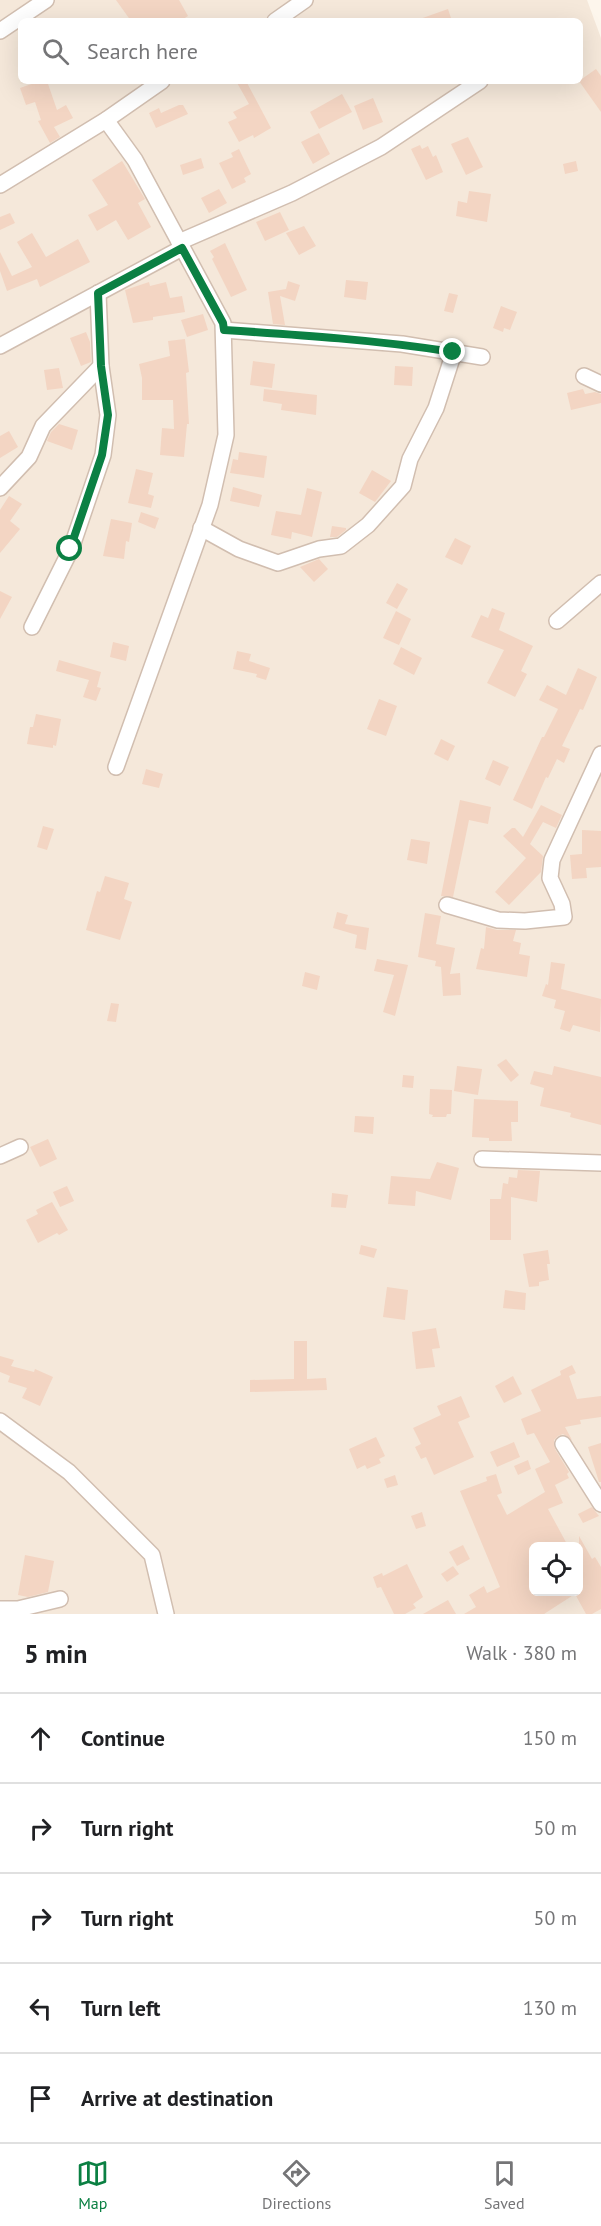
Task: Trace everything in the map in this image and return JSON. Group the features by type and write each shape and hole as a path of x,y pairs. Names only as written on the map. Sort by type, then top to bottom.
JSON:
{"street":[{"path":"2,24 46,0"},
{"path":"279,18 305,0"},
{"path":"0,185 106,120 158,84"},
{"path":"0,346 181,245 292,193 381,147 476,84"},
{"path":"106,120 135,160 223,323 226,435 210,505 116,767"},
{"path":"32,627 70,549 102,455 108,415 101,366 98,293"},
{"path":"224,330 367,341 482,357"},
{"path":"201,528 239,549 278,563 319,549 341,546 368,525 402,486 410,459 436,408 453,352"},
{"path":"0,488 29,457 43,426 101,366"},
{"path":"584,376 601,384"},
{"path":"557,621 601,583"},
{"path":"447,905 498,920 525,921 564,917 562,904 550,878 552,860 601,754"},
{"path":"0,1156 20,1147"},
{"path":"482,1159 601,1163"},
{"path":"0,1421 69,1472 153,1555 165,1614"},
{"path":"563,1444 601,1504"},
{"path":"0,1609 18,1609 60,1599"}],"shaded area":[{"path":"0,0 587,0 601,38 601,1614 0,1614"}],"building":[{"path":"116,0 179,0 188,16 185,18 129,18"},
{"path":"448,9 451,18 423,18"},
{"path":"596,69 601,76 601,112 581,84 583,78"},
{"path":"31,84 48,84 57,110 66,105 73,118 54,127 60,137 50,143 38,121 41,120 35,102 26,105 20,88"},
{"path":"238,84 248,84 271,128 254,138 253,135 239,142 228,122 237,118 233,112 249,104"},
{"path":"342,94 352,112 319,129 310,112"},
{"path":"373,98 383,122 363,130 354,106"},
{"path":"183,105 188,114 156,128 149,113 159,108 161,113"},
{"path":"319,133 330,154 313,164 301,142"},
{"path":"468,137 483,167 466,175 451,144"},
{"path":"420,145 422,149 428,146 433,157 436,155 443,172 426,180 411,149"},
{"path":"239,149 251,174 244,178 246,182 232,189 219,163 233,157 231,153"},
{"path":"201,158 204,168 183,175 180,165"},
{"path":"122,161 145,199 138,203 151,227 128,240 116,220 97,231 88,215 108,205 92,180"},
{"path":"576,161 578,171 565,174 563,164"},
{"path":"219,189 227,203 209,213 201,198"},
{"path":"469,191 491,194 487,222 456,216 458,201 467,203"},
{"path":"280,212 289,230 265,241 256,222"},
{"path":"10,213 15,223 0,230 0,217"},
{"path":"304,226 316,246 299,255 286,233"},
{"path":"32,233 46,257 78,239 90,262 40,287 37,279 7,291 0,271 0,252 12,276 32,267 17,242"},
{"path":"225,243 247,290 231,297 210,251"},
{"path":"346,280 368,282 366,300 344,297"},
{"path":"288,281 300,285 295,301 280,296 285,325 273,324 268,292 286,289"},
{"path":"149,282 150,286 166,282 170,298 182,296 185,312 133,323 125,290"},
{"path":"449,293 458,295 453,313 444,311"},
{"path":"501,306 517,312 510,330 504,328 503,332 493,328"},
{"path":"203,314 208,330 187,337 181,320"},
{"path":"86,332 90,342 91,362 81,366 70,338"},
{"path":"185,339 189,372 186,373 189,424 187,424 184,457 160,455 162,428 174,429 173,400 142,400 142,378 139,364 170,356 168,341"},
{"path":"253,361 275,364 272,388 250,385"},
{"path":"395,366 413,367 412,386 394,385"},
{"path":"59,368 63,388 47,390 44,370"},
{"path":"264,389 317,395 316,415 281,410 282,404 263,401"},
{"path":"583,389 585,394 595,392 601,394 601,403 571,410 567,393"},
{"path":"59,424 78,430 72,450 47,441 51,432"},
{"path":"9,431 18,447 0,458 0,436"},
{"path":"239,452 267,456 264,478 230,473 233,459 238,460"},
{"path":"136,469 153,473 148,494 154,496 151,508 128,503"},
{"path":"372,470 391,481 375,502 359,493"},
{"path":"233,487 262,495 259,507 230,501"},
{"path":"307,488 322,492 312,537 292,532 291,539 271,535 276,511 301,515"},
{"path":"9,496 22,504 10,521 20,529 0,553 0,510"},
{"path":"141,512 159,518 155,529 138,522"},
{"path":"111,519 132,523 129,542 126,541 124,559 103,556"},
{"path":"332,526 346,528 346,530 337,537 330,537"},
{"path":"455,538 471,546 462,565 445,557"},
{"path":"319,559 328,569 314,582 300,567"},
{"path":"397,583 408,589 397,609 386,603"},
{"path":"0,591 12,597 0,619"},
{"path":"492,608 505,613 499,630 533,646 521,671 527,674 515,697 487,683 504,650 471,637 481,615 488,618"},
{"path":"396,611 411,619 399,645 383,638"},
{"path":"113,642 129,646 126,661 110,657"},
{"path":"401,647 422,658 414,675 393,664"},
{"path":"237,651 251,654 249,661 270,668 266,680 256,677 257,674 233,669"},
{"path":"59,660 101,672 97,687 101,688 96,701 83,697 89,680 56,671"},
{"path":"578,668 597,677 583,710 580,709 562,746 570,749 564,763 557,759 532,809 513,800 542,737 558,709 539,700 547,685 566,695"},
{"path":"379,699 397,706 386,736 367,729"},
{"path":"36,714 61,719 56,746 53,745 53,748 27,744 30,727 33,727"},
{"path":"441,739 455,746 448,761 434,754"},
{"path":"493,760 509,767 500,786 485,779"},
{"path":"146,769 163,774 159,788 142,784"},
{"path":"460,800 491,807 488,824 469,820 453,897 441,896"},
{"path":"541,805 562,815 556,828 543,822 530,844 543,856 541,872 509,905 495,892 526,858 503,836 515,828 523,837"},
{"path":"43,826 54,829 47,850 37,847"},
{"path":"582,830 601,831 601,867 586,868 587,878 572,879 570,855 582,854"},
{"path":"411,839 430,842 427,864 407,860"},
{"path":"105,876 129,883 124,899 132,902 120,940 86,930 97,891 100,892"},
{"path":"337,912 348,915 345,924 369,928 366,950 355,948 357,935 333,928"},
{"path":"425,913 441,916 436,944 455,948 450,974 460,973 461,995 443,996 441,967 435,966 436,961 418,957"},
{"path":"486,927 497,930 516,930 513,941 521,943 519,954 530,956 527,977 476,969 481,948 484,949"},
{"path":"377,959 408,965 395,1016 383,1012 394,975 374,971"},
{"path":"551,962 565,964 561,989 601,999 600,1032 573,1025 570,1032 560,1029 565,1011 554,1008 556,1000 542,996 546,984 548,985"},
{"path":"305,972 320,976 317,990 302,986"},
{"path":"111,1003 119,1004 116,1022 107,1021"},
{"path":"506,1059 519,1075 511,1082 497,1065"},
{"path":"457,1066 482,1069 478,1095 454,1091"},
{"path":"554,1066 601,1077 601,1125 570,1117 571,1113 540,1106 544,1088 530,1084 534,1071 552,1075"},
{"path":"403,1075 414,1076 413,1088 402,1087"},
{"path":"430,1089 452,1090 451,1114 447,1114 446,1117 432,1117 433,1115 429,1114"},
{"path":"474,1099 518,1101 518,1122 511,1122 512,1141 489,1141 489,1138 472,1137"},
{"path":"355,1116 374,1117 373,1134 354,1132"},
{"path":"48,1139 57,1159 40,1167 30,1147"},
{"path":"437,1162 459,1168 451,1200 416,1191 415,1206 388,1204 391,1176 430,1179"},
{"path":"518,1170 540,1171 537,1202 511,1197 511,1240 490,1240 490,1199 501,1199 503,1183 508,1184 509,1177 517,1178"},
{"path":"67,1186 74,1201 60,1207 53,1192"},
{"path":"332,1193 348,1195 346,1208 331,1207"},
{"path":"52,1202 68,1230 38,1243 26,1220 38,1214 36,1210"},
{"path":"361,1245 377,1249 374,1258 359,1254"},
{"path":"548,1250 549,1280 539,1282 539,1286 529,1287 523,1254"},
{"path":"387,1287 408,1290 405,1320 383,1317"},
{"path":"505,1290 526,1293 525,1310 503,1308"},
{"path":"436,1328 440,1348 432,1349 435,1367 416,1369 412,1332"},
{"path":"294,1341 307,1341 307,1379 326,1378 327,1390 250,1392 250,1380 294,1379"},
{"path":"0,1356 14,1360 11,1366 34,1372 35,1369 53,1377 40,1406 22,1398 27,1388 8,1382 10,1376 0,1372"},
{"path":"572,1365 576,1373 569,1376 577,1399 601,1396 601,1417 580,1420 581,1424 565,1427 572,1440 563,1434 554,1440 555,1449 569,1472 567,1474 569,1478 555,1485 563,1503 548,1509 566,1542 529,1542 529,1596 572,1596 544,1614 464,1614 476,1607 469,1595 484,1586 487,1593 500,1587 460,1491 487,1481 486,1477 496,1474 502,1493 497,1495 507,1515 545,1492 535,1469 550,1462 534,1433 527,1435 521,1419 541,1411 531,1390 561,1375 560,1371"},
{"path":"513,1376 522,1394 504,1403 495,1386"},
{"path":"461,1396 470,1417 458,1422 474,1457 434,1475 426,1457 421,1459 415,1447 421,1444 413,1428 441,1415 437,1406"},
{"path":"376,1437 385,1456 379,1459 381,1463 367,1469 365,1465 357,1469 349,1449"},
{"path":"514,1442 520,1457 497,1467 490,1452"},
{"path":"601,1443 601,1482 599,1482 588,1447"},
{"path":"528,1460 531,1469 518,1475 514,1466"},
{"path":"395,1475 398,1485 387,1488 384,1479"},
{"path":"592,1507 599,1516 583,1523 578,1514"},
{"path":"422,1512 426,1526 416,1529 411,1516"},
{"path":"583,1543 592,1559 595,1557 601,1567 601,1609 592,1614 586,1614 576,1596 583,1596"},
{"path":"463,1545 470,1559 457,1566 449,1552"},
{"path":"25,1555 54,1561 48,1592 28,1597 18,1595"},
{"path":"407,1564 423,1597 413,1604 416,1608 405,1614 394,1614 381,1587 377,1588 373,1577 382,1573 383,1576"},
{"path":"453,1566 459,1574 447,1582 441,1574"},
{"path":"448,1600 456,1614 423,1614"}],"route":[{"path":"70,549 102,455 108,415 101,366 98,293 182,248 223,323 224,330 321,336 402,344 453,352"}]}
